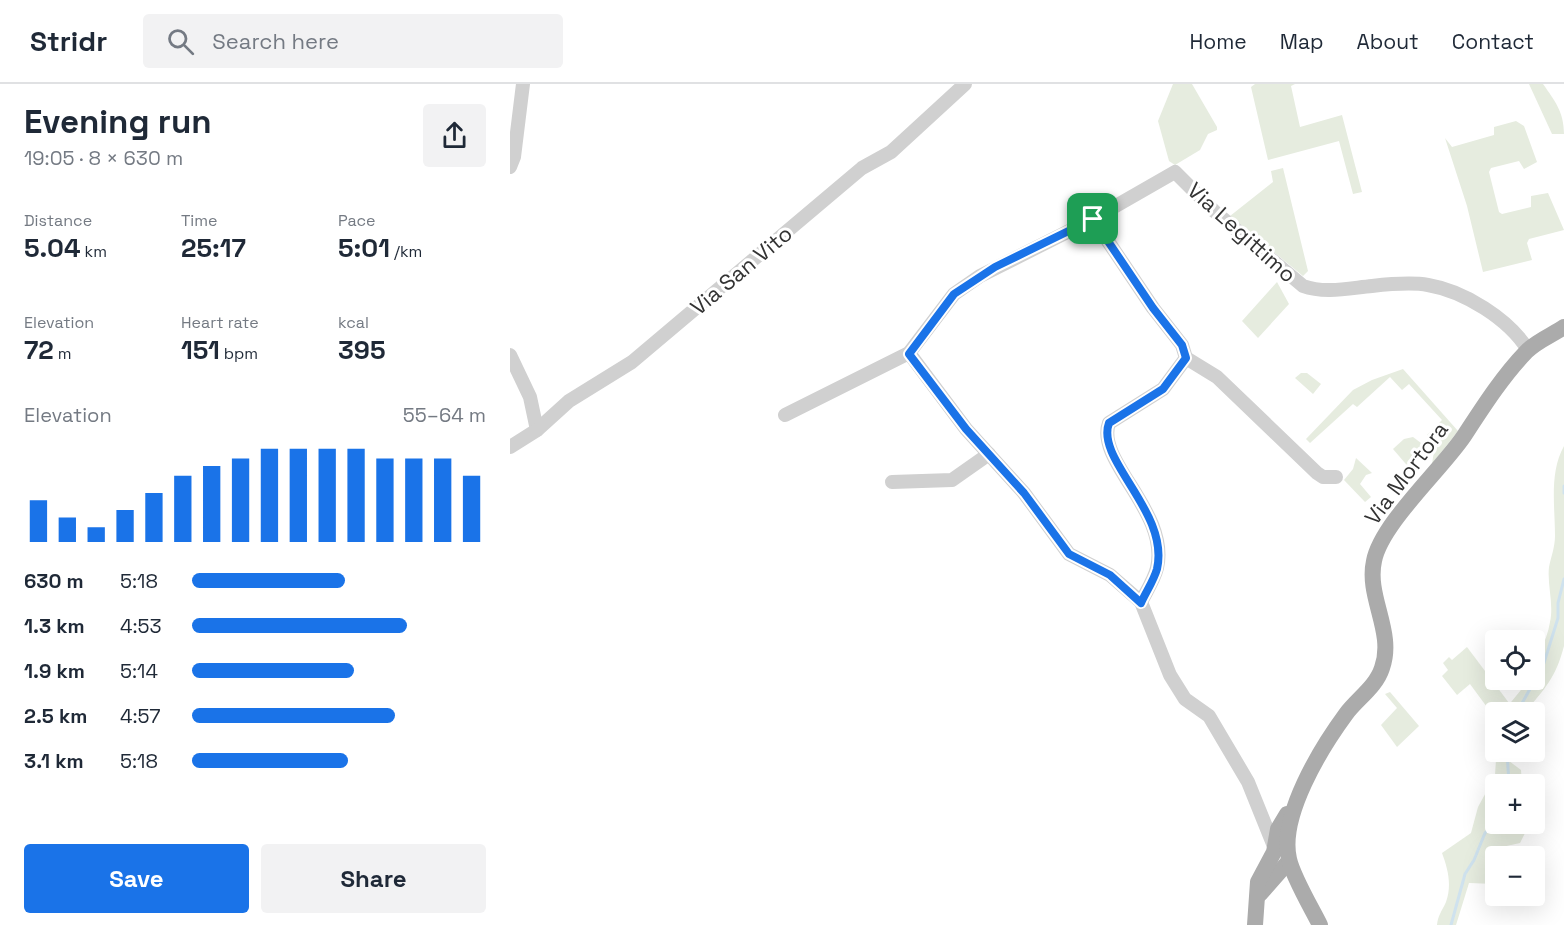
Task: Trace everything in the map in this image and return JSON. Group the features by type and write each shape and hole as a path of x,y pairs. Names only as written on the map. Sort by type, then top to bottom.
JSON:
{"main road":[{"name":"Via Mortora","path":"1297,802 1333,732 1382,669 1385,645 1372,574 1376,553 1382,540 1528,350 1564,327"},
{"path":"1279,852 1297,802"},
{"path":"1255,925 1258,882 1279,852 1297,802"},
{"path":"1279,852 1301,884 1320,925"}],"street":[{"path":"510,167 514,157 523,84"},
{"name":"Via San Vito","path":"510,447 537,430 569,400 632,362 862,168 891,152 965,84"},
{"name":"Via Legittimo","path":"1093,219 1175,172 1214,211 1303,286 1322,291 1375,286 1429,285 1457,294 1500,320 1528,350"},
{"path":"785,415 909,354 954,294 995,267 1093,219 1153,308 1182,345 1186,358 1217,377 1317,473 1323,477 1336,477"},
{"path":"909,354 966,429 1024,493 1069,554 1110,575 1141,603 1170,675 1185,699 1209,716 1258,805 1279,852"},
{"path":"510,355 530,397 537,430"},
{"path":"1141,603 1156,570 1157,534 1141,500 1110,447 1107,427 1109,423 1163,389 1186,358"},
{"path":"892,482 952,480 989,454"}],"shaded area":[{"path":"1173,84 1192,84 1217,127 1217,130 1208,134 1200,150 1175,165 1169,161 1158,121"},
{"path":"1255,84 1295,84 1291,86 1300,127 1342,115 1362,192 1353,194 1339,141 1268,160 1251,87"},
{"path":"1529,84 1543,84 1555,101 1561,113 1564,134 1552,134"},
{"path":"1516,121 1524,126 1537,162 1524,169 1519,161 1491,168 1489,172 1499,212 1502,214 1531,207 1531,196 1548,193 1564,230 1529,239 1527,243 1532,260 1483,272 1467,206 1445,138 1452,147 1494,135 1494,127"},
{"path":"1283,168 1308,271 1303,276 1230,216 1273,182 1271,171"},
{"path":"1277,282 1289,304 1258,338 1242,321"},
{"path":"1403,369 1458,431 1432,464 1434,451 1427,435 1442,420 1409,384 1402,390 1390,377 1357,407 1353,404 1310,443 1306,439 1353,390 1372,380"},
{"path":"1301,373 1307,373 1321,384 1313,394 1295,378"},
{"path":"1413,437 1421,443 1423,451 1411,470 1393,449 1404,439"},
{"path":"1564,446 1564,646 1557,666 1545,687 1545,638 1551,615 1549,567 1554,548 1555,478 1559,456"},
{"path":"1356,458 1372,473 1366,475 1360,484 1371,497 1365,502 1344,480 1353,469"},
{"path":"1467,647 1485,671 1485,690 1499,690 1508,702 1485,702 1485,704 1470,684 1457,695 1442,676 1448,670 1443,663 1449,657 1452,660"},
{"path":"1521,690 1543,690 1533,702 1511,702"},
{"path":"1390,692 1419,726 1397,747 1381,725 1397,708 1385,694"},
{"path":"1496,762 1510,762 1521,770 1521,774 1495,774"},
{"path":"1485,794 1485,834 1524,834 1520,843 1506,846 1485,846 1485,884 1469,883 1456,925 1437,925 1449,889 1442,853 1471,833 1478,807"}],"waterway":[{"path":"1564,486 1564,493"},
{"path":"1523,702 1543,666 1558,618 1558,603 1564,579"},
{"path":"1508,762 1508,774"},
{"path":"1451,925 1465,874 1474,860 1485,833"}],"route":[{"path":"1093,219 1153,308 1182,345 1186,358 1163,389 1109,423 1107,427 1110,447 1119,466 1141,500 1157,534 1156,570 1141,603 1110,575 1069,554 1024,493 966,429 909,354 954,294 995,267 1093,219"}]}
